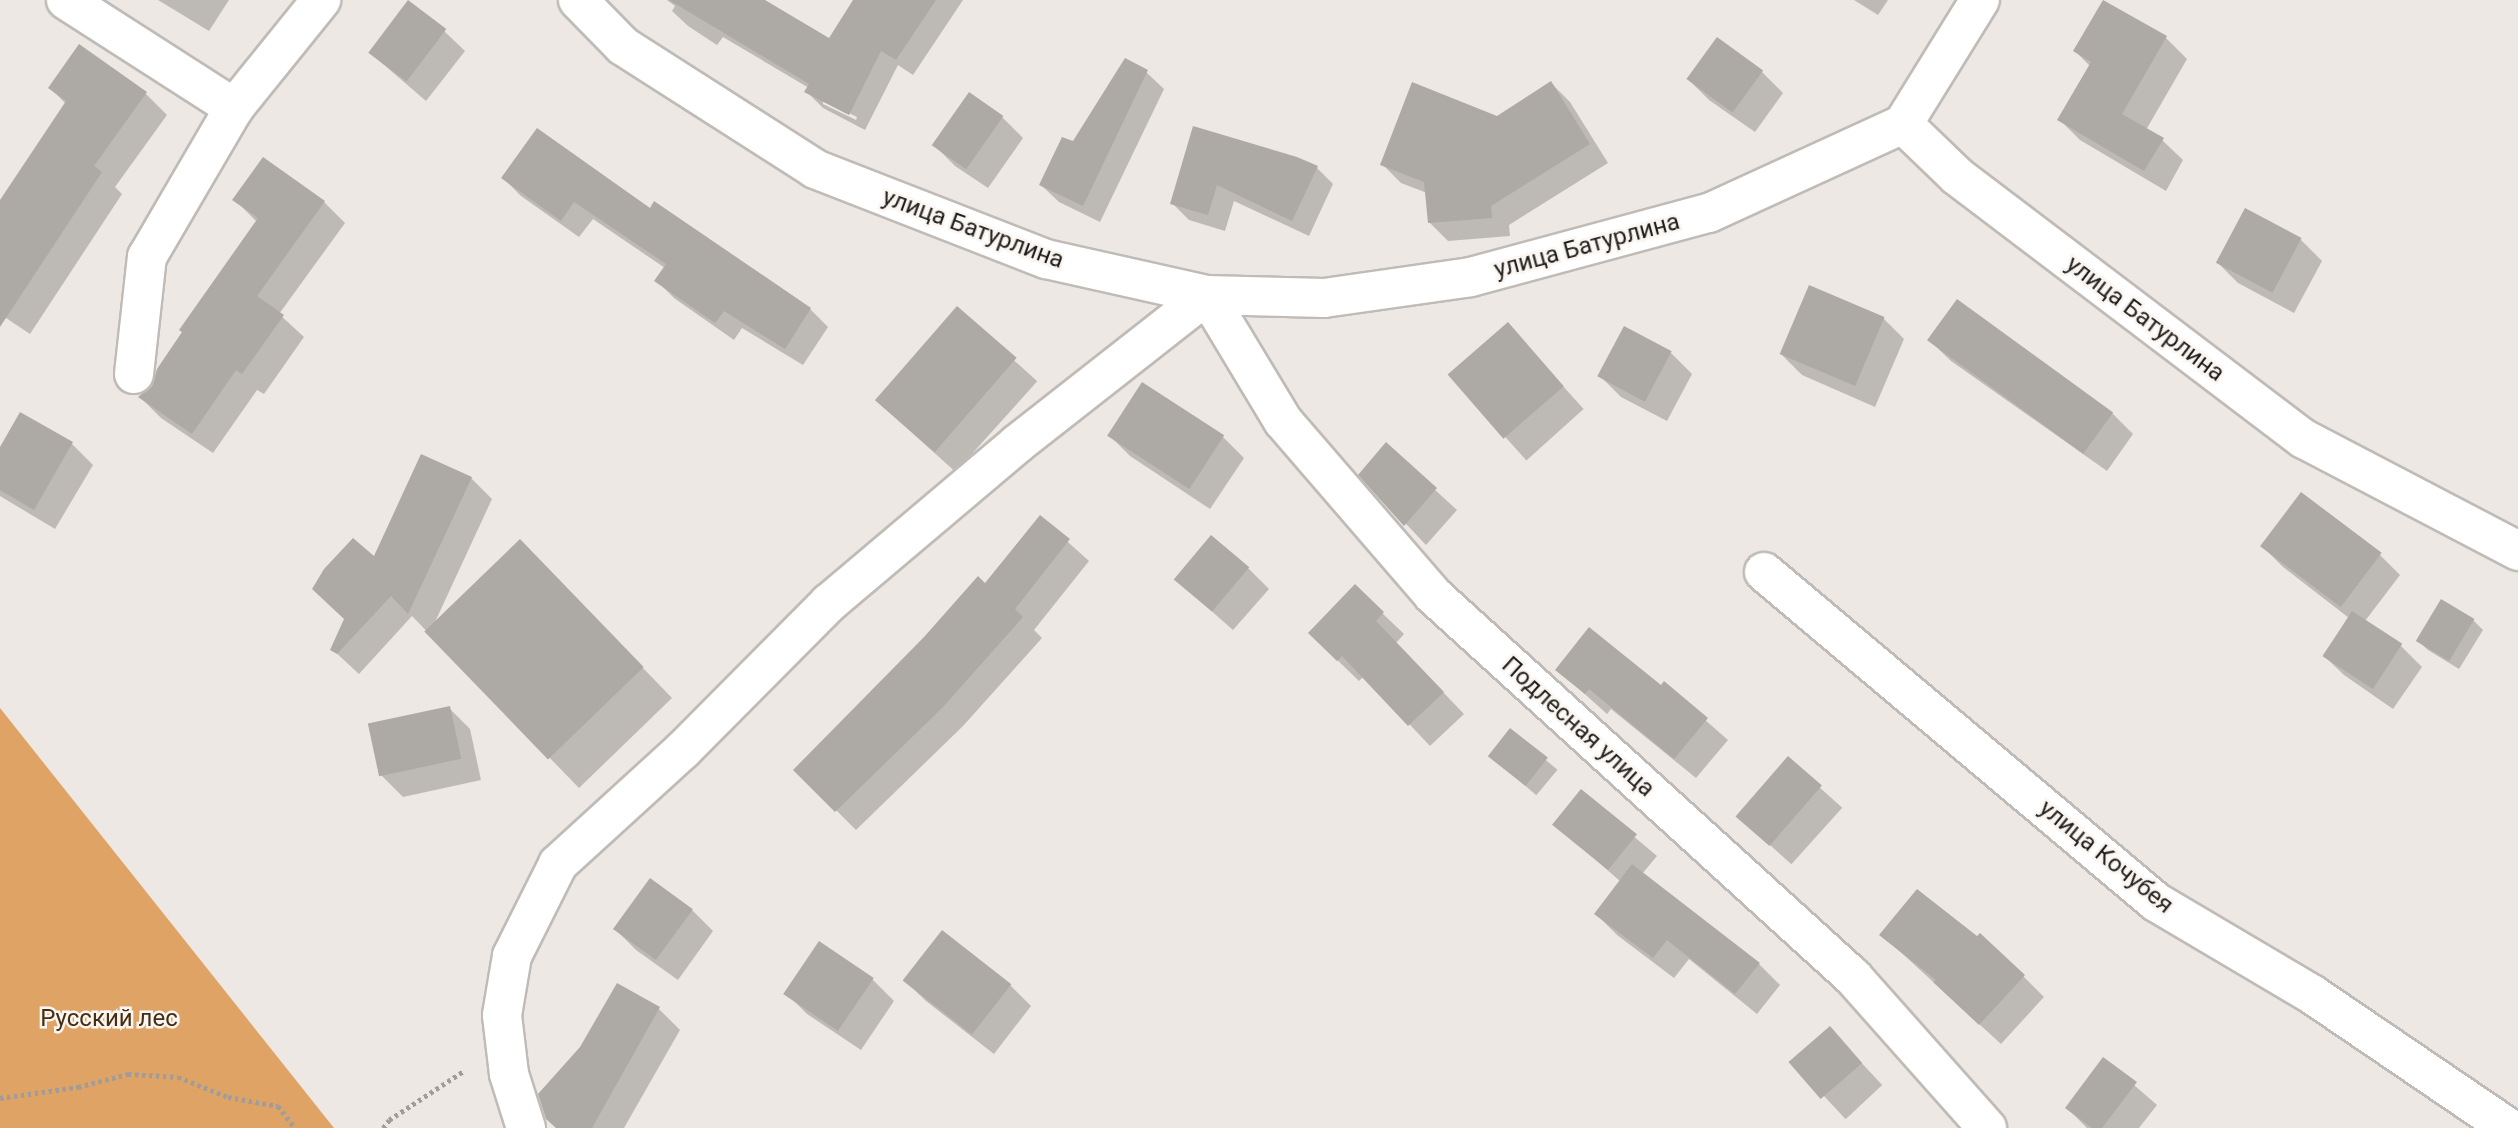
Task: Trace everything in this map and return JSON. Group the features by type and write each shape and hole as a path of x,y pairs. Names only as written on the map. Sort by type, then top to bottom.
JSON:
{"street":[{"path":"66,0 234,108"},
{"path":"134,374 147,257 234,108 321,0"},
{"name":"улица Батурлина","path":"578,0 623,46 815,169 1046,259 1207,295 1324,298 1471,278 1709,213 1903,124 1957,176 2304,439 2518,551"},
{"path":"1903,124 1980,0"},
{"path":"526,1128 509,1074 502,1015 513,956 558,864 683,750 829,603 1017,444 1207,295"},
{"name":"Подлесная улица","path":"1207,295 1283,421 1433,595 1853,977 1987,1128"},
{"name":"улица Кочубея","path":"1764,572 2156,902 2313,995 2509,1128"}],"path":[{"path":"383,1128 389,1120 506,1043"},
{"path":"0,1098 78,1087 128,1074 178,1077 228,1097 278,1106 295,1128"}],"green space":[{"name":"Русский лес","path":"0,708 334,1128 0,1128"}],"building":[{"path":"408,0 446,29 407,82 368,53"},
{"path":"669,0 765,0 829,38 853,0 936,0 896,60 881,51 849,115 804,92 809,84"},
{"path":"2103,0 2167,36 2122,114 2164,138 2144,171 2057,120 2091,62 2073,51"},
{"path":"1717,37 1763,71 1733,113 1686,79"},
{"path":"79,44 147,92 94,166 102,172 0,327 0,200 66,101 48,88"},
{"path":"1125,58 1148,70 1083,206 1039,185 1062,137 1073,141"},
{"path":"1551,81 1590,144 1491,206 1492,218 1428,223 1424,182 1380,165 1412,82 1497,116"},
{"path":"969,92 1003,116 966,169 932,145"},
{"path":"1193,126 1297,157 1318,166 1292,221 1217,185 1208,215 1170,204"},
{"path":"537,128 650,208 654,201 811,308 785,349 724,311 715,323 654,281 666,264 574,202 561,221 501,178"},
{"path":"263,157 325,201 257,296 284,315 242,374 236,370 192,434 138,397 152,386 157,369 182,332 179,330 258,218 232,200"},
{"path":"2245,208 2302,238 2272,293 2216,263"},
{"path":"1809,285 1884,317 1855,386 1780,354"},
{"path":"1957,299 2113,412 2083,454 1927,340"},
{"path":"957,306 1017,358 935,452 875,400"},
{"path":"1508,322 1564,386 1503,439 1448,374"},
{"path":"1624,326 1672,351 1645,402 1597,376"},
{"path":"1142,382 1224,435 1189,489 1107,436"},
{"path":"20,412 73,442 34,510 0,490 0,447"},
{"path":"1386,442 1437,488 1404,526 1358,475"},
{"path":"421,454 472,477 408,614 391,596 337,654 330,650 344,619 312,589 324,569 353,538 374,556"},
{"path":"2301,492 2382,553 2341,607 2260,546"},
{"path":"1040,515 1070,539 1015,609 1023,617 943,707 835,812 793,770 924,637 978,576 985,583"},
{"path":"1211,535 1249,567 1212,612 1174,579"},
{"path":"520,539 644,667 548,759 424,631"},
{"path":"1355,584 1384,612 1376,621 1444,692 1408,726 1342,656 1337,661 1308,633"},
{"path":"2441,599 2474,619 2449,661 2416,641"},
{"path":"2352,611 2402,644 2373,689 2323,656"},
{"path":"1589,627 1661,685 1664,681 1708,718 1674,759 1589,689 1585,694 1555,670"},
{"path":"450,706 461,759 379,776 368,723"},
{"path":"1510,728 1548,758 1526,786 1488,756"},
{"path":"1788,756 1822,786 1769,846 1736,816"},
{"path":"1581,789 1637,834 1608,870 1552,825"},
{"path":"1632,864 1760,963 1735,994 1667,940 1653,958 1594,914"},
{"path":"650,878 693,909 656,960 613,929"},
{"path":"1917,889 1977,936 1980,933 2025,975 1979,1025 1933,982 1936,980 1879,935"},
{"path":"942,930 1011,984 972,1035 903,980"},
{"path":"819,941 874,978 838,1031 783,994"},
{"path":"617,983 660,1007 592,1128 556,1128 546,1119 538,1094 580,1047"},
{"path":"1830,1026 1862,1063 1821,1099 1788,1062"},
{"path":"2103,1057 2137,1082 2102,1128 2092,1128 2065,1108"}]}
